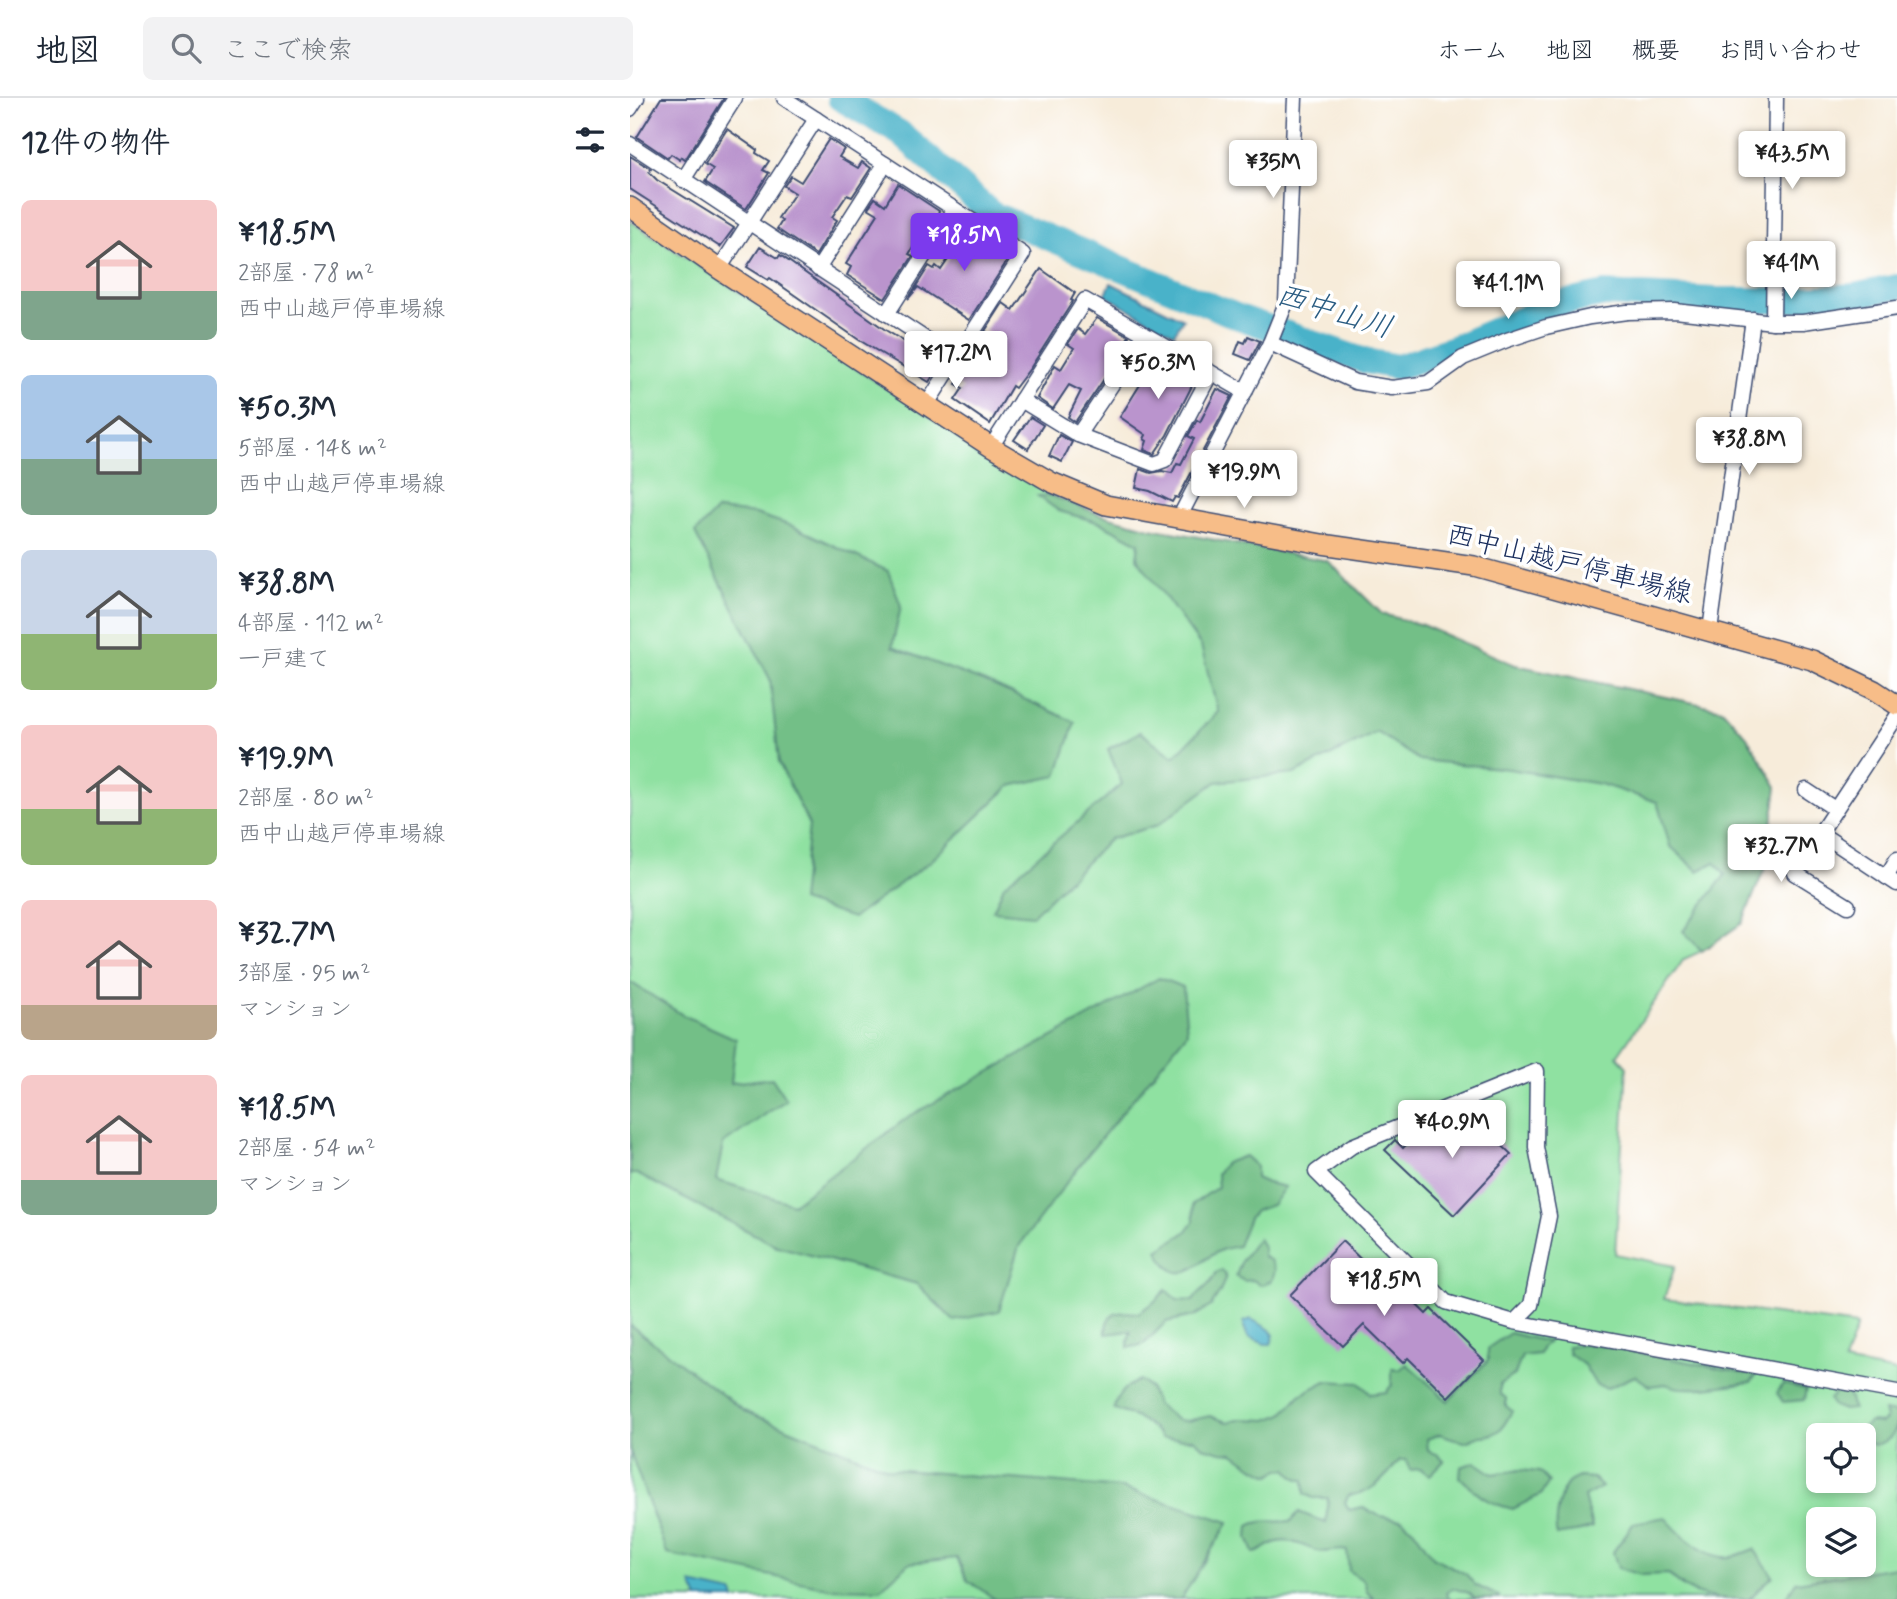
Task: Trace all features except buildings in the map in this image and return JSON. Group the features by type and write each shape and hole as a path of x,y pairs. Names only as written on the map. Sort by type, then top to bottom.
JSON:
{"main road":[{"name":"西中山越戸停車場線","path":"630,206 719,269 991,447 1051,482 1106,505 1322,544 1474,566 1812,660 1852,678 1897,705"}],"street":[{"path":"630,109 637,98"},
{"path":"683,180 735,98"},
{"path":"784,98 1023,254 927,404"},
{"path":"1179,518 1245,392 1286,303 1295,98"},
{"path":"1774,321 1776,98"},
{"path":"719,269 816,119"},
{"path":"630,144 956,359"},
{"path":"818,269 885,164"},
{"path":"887,314 954,209"},
{"path":"991,447 1085,300 1245,392"},
{"path":"1270,341 1355,382 1392,388 1428,383 1463,358 1507,340 1546,327 1590,317 1675,310 1803,322 1897,308"},
{"path":"1710,630 1753,319"},
{"path":"1078,435 1145,334"},
{"path":"1021,401 1078,435 1154,464 1165,460 1211,373"},
{"path":"1848,906 1795,873 1897,716"},
{"path":"1806,790 1835,809"},
{"path":"1820,833 1891,881 1897,859"},
{"path":"1514,1322 1531,1305 1549,1216 1536,1147 1537,1071 1352,1146 1316,1172 1446,1303 1514,1322 1897,1392"}],"green space":[{"path":"630,221 1050,495 1102,515 1150,528 1328,561 1382,614 1422,625 1515,665 1722,709 1747,737 1777,787 1766,865 1742,923 1702,951 1684,959 1617,1056 1627,1067 1615,1254 1675,1266 1664,1299 1857,1325 1844,1362 1897,1372 1897,1599 630,1599"},
{"path":"1050,495 1102,515 1150,528 1328,561 1382,614 1422,625 1515,665 1722,709 1747,737 1777,787 1766,865 1742,923 1702,951 1683,931 1725,875 1715,862 1698,871 1670,846 1657,802 1600,784 1509,769 1419,760 1377,732 1294,774 1216,782 1158,825 1110,839 1033,915 993,911 1004,885 1122,784 1108,749 1140,732 1174,757 1218,712 1201,646 1137,558 1139,543 1101,523 1059,511 1038,496"},
{"path":"717,510 756,514 792,526 888,571 901,606 892,647 993,685 1075,722 1057,776 1010,786 931,861 853,918 801,901 809,825 779,763 770,679 695,533"},
{"path":"1159,978 1183,987 1187,1033 1089,1153 1019,1246 999,1311 954,1321 917,1284 777,1246 637,1174 630,1174 630,982 683,1015 736,1039 731,1083 772,1078 786,1100 723,1144 716,1180 793,1204 908,1117"},
{"path":"1245,1156 1256,1166 1256,1178 1285,1187 1272,1205 1255,1211 1249,1218 1238,1246 1221,1250 1188,1271 1173,1270 1165,1263 1158,1250 1186,1232 1194,1221 1193,1204 1218,1187 1217,1174 1225,1163"},
{"path":"1258,1238 1263,1247 1263,1256 1271,1261 1275,1270 1272,1281 1260,1285 1253,1280 1244,1281 1236,1276 1242,1260"},
{"path":"1222,1270 1226,1276 1211,1306 1194,1316 1166,1322 1144,1344 1128,1348 1131,1331 1106,1334 1108,1321 1114,1314 1138,1313 1166,1290 1177,1300 1193,1301 1216,1273"},
{"path":"630,1325 744,1411 890,1469 1122,1488 1229,1522 1181,1599 995,1599 967,1580 957,1558 909,1563 880,1589 829,1588 667,1554 630,1451"},
{"path":"1510,1333 1548,1342 1539,1354 1522,1356 1515,1374 1500,1384 1500,1394 1506,1398 1506,1406 1512,1411 1500,1429 1493,1434 1464,1442 1440,1434 1427,1439 1428,1451 1437,1454 1444,1461 1430,1475 1420,1469 1410,1470 1406,1460 1400,1460 1378,1484 1365,1492 1349,1495 1345,1502 1349,1510 1362,1507 1380,1516 1402,1520 1414,1530 1433,1557 1466,1574 1475,1585 1500,1599 1475,1599 1469,1593 1452,1588 1446,1593 1448,1599 1374,1599 1367,1592 1364,1581 1349,1571 1347,1551 1322,1552 1297,1543 1280,1541 1254,1553 1248,1537 1249,1526 1264,1521 1291,1521 1299,1512 1326,1523 1328,1498 1313,1498 1305,1494 1304,1480 1296,1478 1287,1469 1280,1469 1270,1475 1233,1453 1203,1447 1193,1439 1161,1438 1141,1420 1114,1410 1122,1392 1140,1380 1150,1388 1156,1404 1177,1420 1187,1421 1210,1416 1227,1422 1244,1419 1267,1420 1283,1414 1300,1395 1326,1381 1359,1383 1371,1394 1386,1392 1392,1385 1392,1369 1399,1370 1407,1364 1448,1401 1488,1360 1488,1348"},
{"path":"1595,1344 1756,1375 1751,1382 1695,1388 1666,1384 1650,1386 1635,1376 1608,1388 1596,1385 1584,1365 1569,1354 1567,1346"},
{"path":"1783,1384 1806,1389 1804,1400 1783,1402 1777,1393"},
{"path":"1836,1391 1848,1393 1853,1409 1843,1410 1833,1406 1829,1400"},
{"path":"1884,1411 1897,1413 1893,1434 1886,1441 1876,1444 1876,1423 1869,1423 1870,1422 1881,1423 1886,1419"},
{"path":"1475,1462 1493,1474 1519,1470 1539,1472 1549,1482 1540,1495 1513,1509 1484,1498 1460,1477 1461,1467"},
{"path":"1579,1477 1593,1478 1602,1487 1584,1497 1592,1527 1557,1535 1556,1516 1562,1494 1568,1483"},
{"path":"1665,1517 1688,1540 1710,1554 1736,1556 1754,1549 1773,1576 1749,1599 1726,1599 1695,1593 1669,1574 1641,1575 1618,1568 1613,1552 1634,1523"},
{"path":"1897,1567 1897,1599 1785,1599 1796,1582 1830,1577 1876,1577 1876,1570"}],"water":[{"path":"1111,283 1183,319 1174,334 1105,295"},
{"path":"1251,1319 1274,1335 1271,1344 1248,1337 1244,1322"},
{"path":"691,1584 733,1593 735,1599 698,1599"}],"waterway":[{"name":"西中山川","path":"840,98 900,133 992,214 1236,316 1365,361 1398,367 1456,347 1554,305 1605,294 1715,300 1786,300 1854,296 1897,287"}]}
